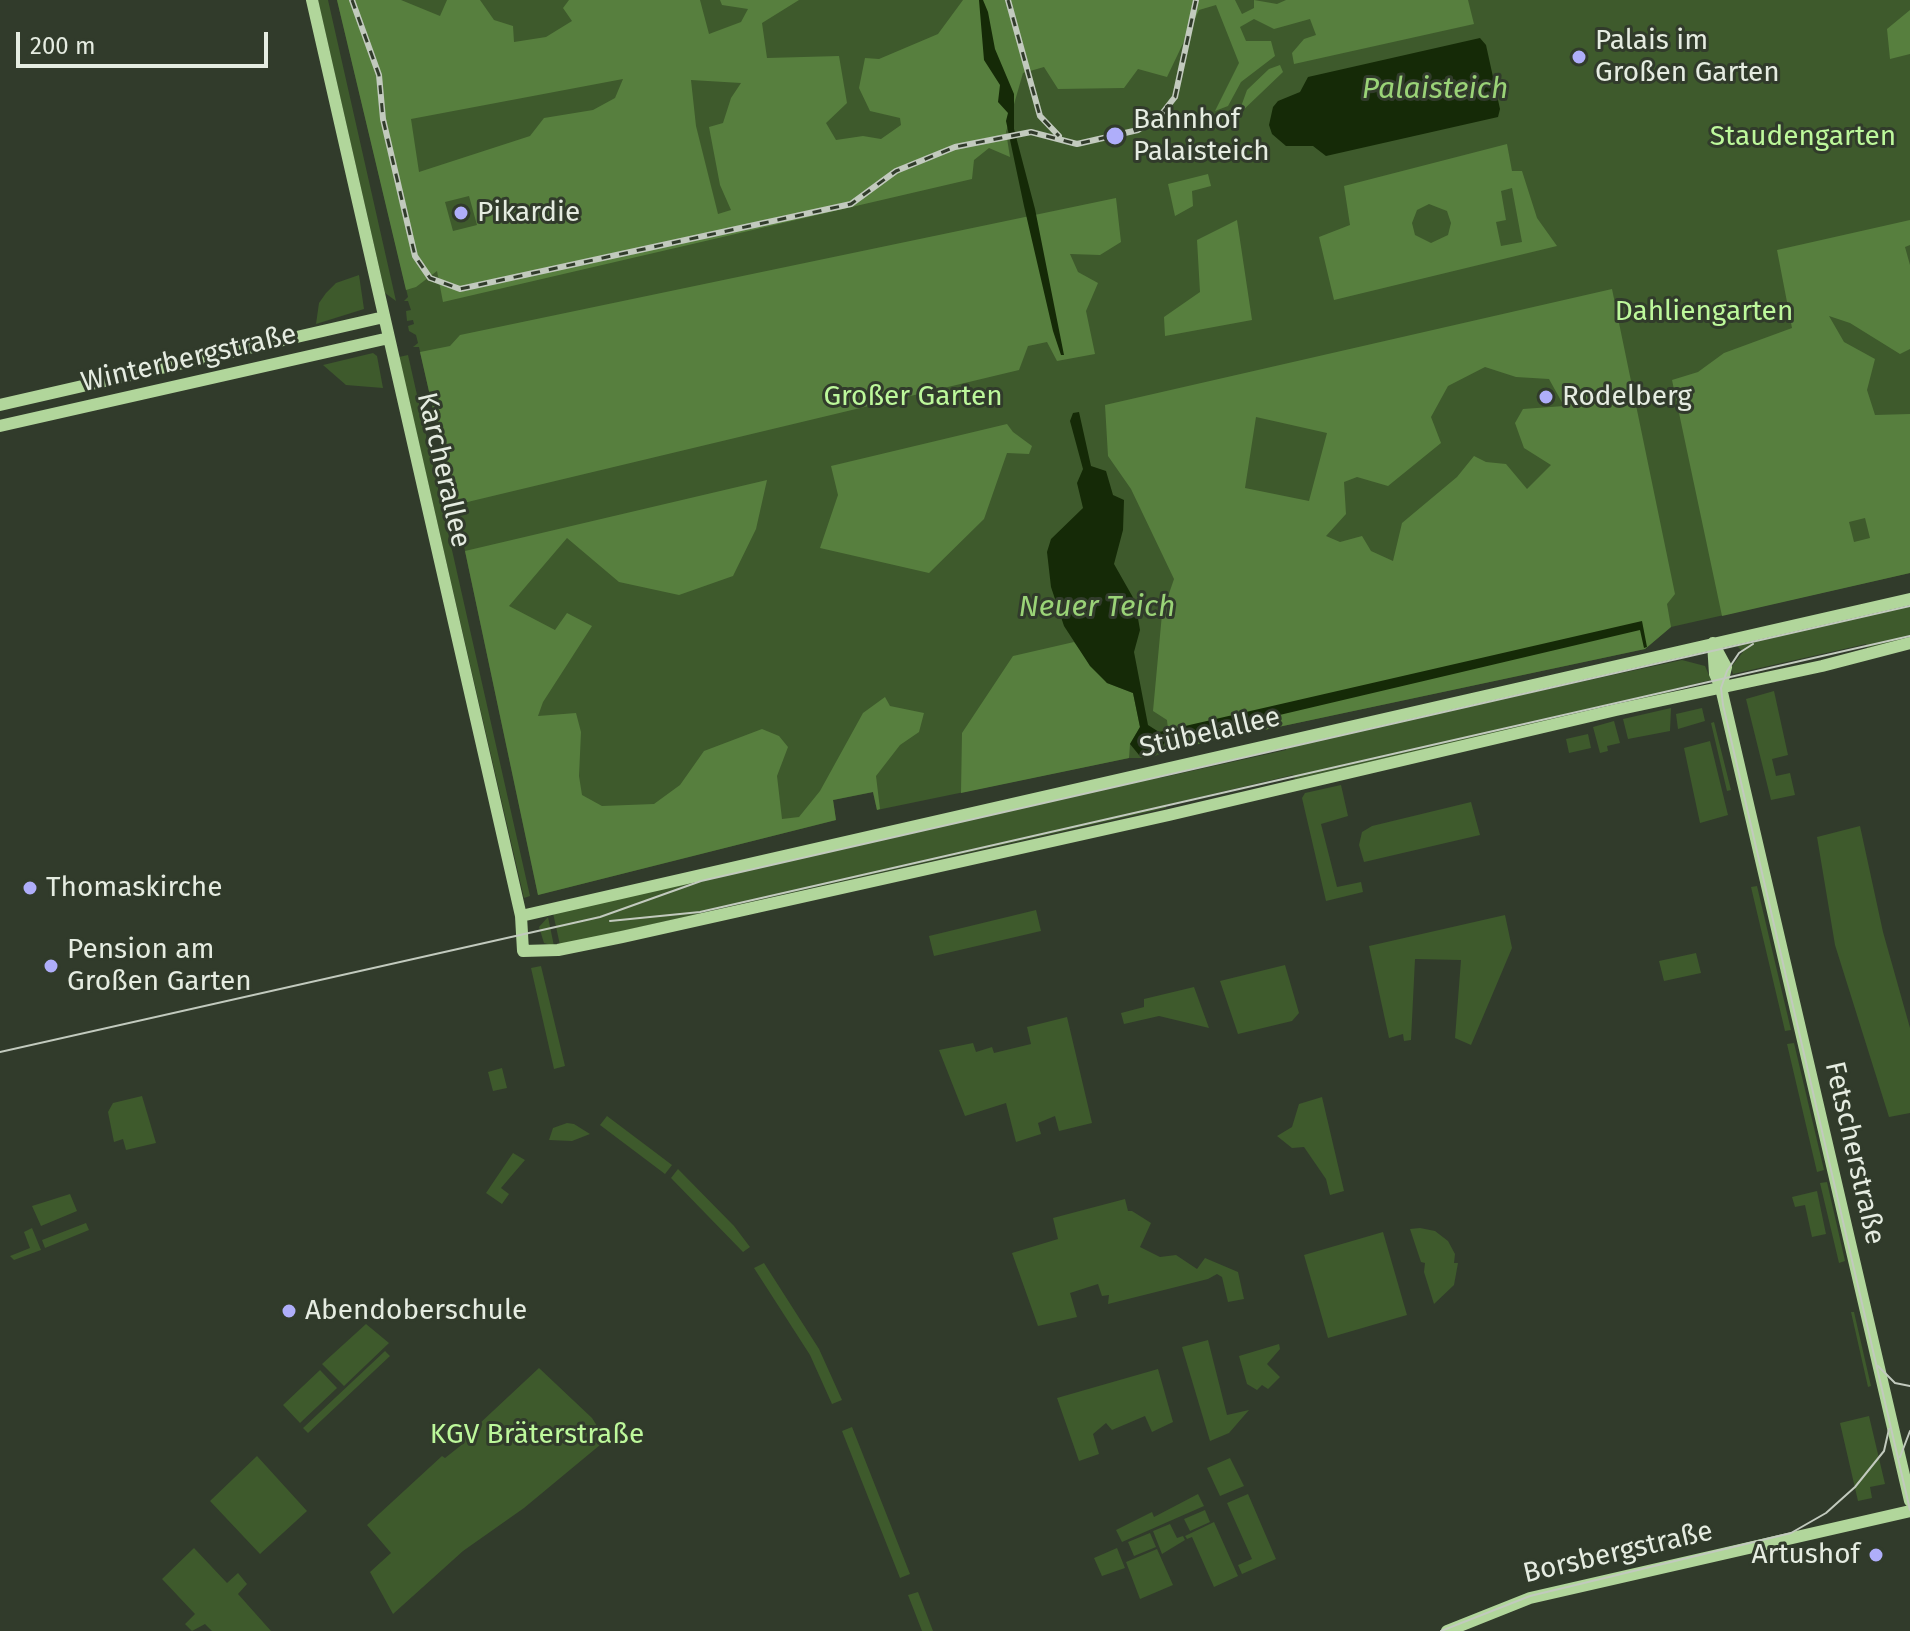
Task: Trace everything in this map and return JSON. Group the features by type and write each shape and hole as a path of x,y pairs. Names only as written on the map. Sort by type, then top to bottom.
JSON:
{"main road":[{"name":"Karcherallee","path":"312,0 521,916 523,951 558,950 622,937 1721,688"},
{"name":"Winterbergstraße","path":"0,405 384,317"},
{"name":"Winterbergstraße","path":"0,426 389,338"},
{"name":"Stübelallee","path":"521,916 1910,599"},
{"name":"Fetscherstraße","path":"1713,643 1726,667 1721,688 1910,1501"},
{"path":"1721,688 1910,643"},
{"name":"Borsbergstraße","path":"1447,1631 1530,1598 1910,1511"}],"green space":[{"path":"318,0 328,0 396,301 385,293"},
{"name":"Großer Garten","path":"337,0 1910,0 1910,573 1671,627 1645,649 1170,750 1150,758 1129,758 877,810 873,792 833,800 836,820 538,895 419,347 413,347 418,343 416,335 409,331 408,326 414,324 413,320 407,321 406,311 411,310 408,301 404,301 408,297"},
{"path":"337,0 401,0 440,16 447,0 480,0 494,20 513,26 514,42 546,37 572,21 563,8 569,0 700,0 709,34 741,22 748,9 722,5 720,0 799,0 762,23 767,58 839,56 847,103 826,123 836,140 863,136 881,139 901,125 900,118 870,111 859,88 865,58 879,59 938,34 963,0 1235,0 1242,14 1254,8 1254,0 1277,4 1286,0 1468,0 1474,24 1294,64 1292,53 1304,39 1316,35 1310,19 1274,29 1254,19 1240,27 1246,41 1271,41 1275,56 1241,82 1228,106 1215,111 1239,63 1216,5 1199,10 1167,77 1138,69 1124,88 1058,89 1044,67 1023,73 1006,132 1010,157 989,148 974,160 972,179 443,302 437,271 416,287 406,290","holes":["623,79 615,98 593,110 544,118 530,136 419,172 411,119","691,80 741,83 731,98 723,123 709,127 720,185 731,210 718,214 696,126","469,196 477,225 453,231 445,202"]},
{"path":"1910,10 1910,54 1890,59 1887,29"},
{"path":"1280,65 1283,72 1238,115 1247,90 1269,69"},
{"path":"1507,144 1512,171 1522,171 1537,218 1557,246 1334,300 1319,237 1350,225 1344,186","holes":["1512,188 1522,242 1501,246 1496,222 1506,220 1501,191","1429,204 1447,211 1451,223 1448,235 1431,243 1415,235 1412,223 1417,210"]},
{"path":"1208,174 1211,186 1192,191 1193,206 1175,216 1168,184"},
{"path":"1116,198 1121,242 1100,255 1070,254 1078,272 1098,283 1086,311 1095,354 1057,361 1047,342 1028,346 1019,370 455,505 420,352 450,346 460,335"},
{"path":"1237,220 1252,320 1165,336 1164,317 1200,292 1197,240"},
{"path":"1910,220 1910,245 1905,247 1910,265 1910,349 1900,354 1850,323 1829,316 1844,342 1875,359 1867,390 1875,415 1910,414 1910,573 1722,616 1672,380 1698,372 1724,353 1792,328 1777,250","holes":["1865,518 1870,538 1854,542 1849,522"]},
{"path":"359,275 364,309 316,324 319,303 326,293 336,283"},
{"path":"1612,289 1675,594 1667,604 1671,627 1645,649 1170,750 1167,720 1153,711 1162,614 1174,579 1131,489 1108,456 1105,405","holes":["1485,367 1516,377 1549,379 1564,406 1523,409 1515,423 1524,448 1551,465 1527,489 1506,464 1486,462 1474,456 1457,477 1402,523 1393,561 1371,551 1362,536 1340,542 1326,536 1346,514 1344,482 1357,477 1388,486 1441,443 1431,417 1448,386","1256,417 1327,433 1309,501 1245,488"]},
{"path":"373,353 377,356 383,388 346,385 323,365"},
{"path":"408,355 530,896 524,898 399,357"},
{"path":"1007,424 1032,446 1029,454 1007,453 984,519 929,573 820,548 838,495 831,466"},
{"path":"767,480 756,529 733,576 679,595 619,582 567,538 509,606 555,630 567,613 592,626 543,702 538,716 576,713 581,732 579,776 582,795 602,806 654,804 680,785 704,751 762,729 779,736 788,747 777,776 782,819 799,817 820,791 863,713 885,697 890,706 924,713 919,732 900,745 876,776 880,809 877,810 873,792 833,800 836,820 538,895 465,551"},
{"path":"1910,604 1910,638 1867,648 1866,644 1733,674 1731,667 1743,652 1735,644"},
{"path":"1074,642 1107,683 1133,693 1140,727 1130,744 1129,758 961,793 962,733 1013,656"},
{"path":"1682,660 1705,666 1711,680 1669,690 1669,694 1295,779 1293,775 1166,805 1166,808 560,945 553,913 1158,775 1160,778 1286,750 1286,746"},
{"path":"1774,691 1788,755 1772,759 1776,776 1790,773 1795,795 1771,800 1746,699"},
{"path":"1671,708 1670,731 1628,739 1623,719"},
{"path":"1702,708 1705,721 1678,729 1676,714"},
{"path":"1614,721 1620,743 1607,746 1608,751 1600,753 1593,727"},
{"path":"1714,722 1731,790 1727,791 1711,723"},
{"path":"1588,734 1591,748 1569,753 1566,739"},
{"path":"1710,741 1728,815 1700,823 1684,748"},
{"path":"1341,785 1348,816 1321,824 1337,887 1361,882 1363,892 1326,901 1302,798 1305,793"},
{"path":"1471,802 1480,835 1364,862 1359,845 1362,832 1372,826"},
{"path":"1860,826 1883,932 1910,1028 1910,1113 1889,1117 1835,945 1817,837"},
{"path":"1757,886 1791,1030 1785,1031 1751,887"},
{"path":"1036,910 1041,931 934,956 929,936"},
{"path":"1505,915 1512,948 1471,1045 1455,1038 1461,960 1415,959 1411,1040 1404,1041 1403,1034 1389,1038 1369,946"},
{"path":"548,917 554,946 544,943 539,927"},
{"path":"1696,953 1701,973 1664,981 1659,961"},
{"path":"1285,965 1299,1013 1292,1021 1238,1034 1220,981"},
{"path":"541,966 565,1066 554,1069 531,968"},
{"path":"1194,987 1209,1028 1159,1016 1124,1024 1121,1013 1144,1007 1144,999"},
{"path":"1067,1017 1092,1123 1059,1131 1055,1116 1038,1123 1041,1134 1016,1142 1006,1103 965,1116 939,1050 973,1043 976,1052 992,1047 994,1053 1031,1044 1027,1027"},
{"path":"1794,1043 1824,1170 1817,1172 1787,1044"},
{"path":"502,1068 507,1088 493,1091 488,1072"},
{"path":"142,1096 156,1143 126,1150 123,1139 114,1142 108,1112 113,1103"},
{"path":"1322,1097 1344,1191 1330,1195 1326,1179 1304,1147 1292,1148 1277,1136 1292,1127 1299,1104"},
{"path":"607,1116 672,1165 665,1174 600,1125"},
{"path":"567,1123 590,1134 572,1141 549,1140 553,1128"},
{"path":"513,1153 525,1160 501,1188 509,1194 502,1204 486,1193"},
{"path":"678,1169 734,1226 750,1247 743,1252 671,1178"},
{"path":"1827,1182 1845,1261 1839,1263 1820,1183"},
{"path":"1817,1191 1826,1234 1812,1237 1805,1205 1795,1207 1792,1197"},
{"path":"70,1194 77,1211 41,1226 32,1206"},
{"path":"1125,1199 1128,1211 1151,1223 1140,1247 1160,1257 1176,1255 1197,1269 1205,1258 1238,1272 1244,1299 1228,1302 1222,1277 1217,1274 1208,1279 1108,1304 1109,1295 1102,1296 1098,1284 1070,1293 1077,1317 1038,1326 1012,1253 1058,1239 1053,1218"},
{"path":"86,1223 89,1230 45,1248 42,1240"},
{"path":"32,1228 41,1250 14,1260 10,1256 30,1248 24,1232"},
{"path":"1410,1229 1435,1231 1448,1241 1455,1254 1454,1263 1458,1263 1454,1285 1434,1304 1424,1272 1425,1263 1421,1262"},
{"path":"1383,1232 1407,1315 1328,1338 1304,1255"},
{"path":"764,1263 819,1349 842,1400 832,1404 810,1355 754,1268"},
{"path":"1851,1312 1854,1312 1871,1386 1868,1387"},
{"path":"366,1324 389,1343 344,1386 322,1364"},
{"path":"1208,1340 1227,1415 1249,1410 1229,1433 1210,1441 1182,1347"},
{"path":"1279,1344 1280,1349 1267,1364 1280,1377 1268,1389 1262,1385 1257,1390 1247,1384 1239,1356"},
{"path":"385,1351 390,1356 308,1433 303,1428"},
{"name":"KGV Bräterstraße","path":"539,1368 592,1418 606,1440 524,1508 463,1551 393,1614 370,1572 391,1553 367,1525 442,1456 445,1458 464,1443 463,1439"},
{"path":"1158,1369 1173,1422 1152,1432 1145,1416 1112,1430 1106,1423 1093,1434 1099,1454 1079,1461 1057,1398"},
{"path":"320,1370 337,1388 300,1423 283,1405"},
{"path":"1869,1416 1885,1484 1870,1487 1872,1498 1858,1501 1840,1423"},
{"path":"852,1427 910,1574 900,1578 842,1431"},
{"path":"257,1456 307,1511 260,1554 210,1501"},
{"path":"1230,1458 1244,1486 1220,1496 1207,1468"},
{"path":"1198,1494 1204,1506 1122,1542 1116,1530 1152,1512 1154,1517"},
{"path":"1248,1494 1276,1559 1242,1574 1238,1565 1252,1559 1227,1503"},
{"path":"1205,1510 1210,1522 1190,1531 1184,1519"},
{"path":"1214,1522 1238,1576 1214,1587 1192,1537 1187,1539 1185,1536"},
{"path":"1170,1524 1177,1538 1183,1536 1185,1540 1162,1554 1153,1531"},
{"path":"1150,1533 1156,1547 1134,1556 1128,1542"},
{"path":"194,1548 227,1583 238,1573 247,1584 238,1594 271,1631 212,1631 205,1624 192,1631 185,1624 195,1614 162,1579"},
{"path":"1117,1548 1125,1568 1102,1576 1094,1558"},
{"path":"1157,1549 1173,1585 1140,1599 1126,1562"},
{"path":"918,1592 933,1631 922,1631 908,1595"}],"water":[{"path":"979,0 983,0 988,12 995,49 1014,94 1014,129 1035,209 1064,355 1061,355 1053,331 1024,206 1006,121 1008,113 998,102 1000,85 984,60"},
{"name":"Palaisteich","path":"1480,38 1486,45 1500,109 1498,117 1326,156 1313,146 1286,146 1272,134 1269,125 1273,107 1278,101 1300,92 1308,77"},
{"name":"Neuer Teich","path":"1079,412 1091,466 1106,471 1113,495 1124,500 1123,530 1114,564 1135,601 1140,630 1134,652 1148,725 1159,732 1642,621 1647,647 1644,648 1640,630 1165,742 1159,752 1139,755 1130,744 1140,727 1133,693 1107,683 1090,666 1064,626 1051,587 1047,552 1051,539 1083,508 1077,483 1083,469 1070,421 1073,413"}],"tram line":[{"path":"0,1052 600,917 701,881 1910,606"},
{"path":"610,921 700,912 1910,636"},
{"path":"1753,644 1739,653 1727,671 1721,688 1723,705 1910,1510"},
{"path":"1878,1366 1895,1383 1910,1386"},
{"path":"1441,1631 1530,1596 1791,1533 1826,1513 1855,1487 1884,1451 1889,1429"},
{"path":"1900,1457 1910,1431"}],"railway":[{"path":"352,0 379,75 383,119 415,256 430,278 460,289 851,204 896,171 955,147 1031,132 1077,144 1138,130 1160,116 1175,97 1196,0"},
{"path":"1008,0 1040,116 1059,136"}],"place":[{"name":"Palais im Großen Garten","path":"1579,57"},
{"name":"Bahnhof Palaisteich","path":"1115,136"},
{"name":"Pikardie","path":"461,213"},
{"name":"Rodelberg","path":"1546,397"},
{"name":"Thomaskirche","path":"30,888"},
{"name":"Pension am Großen Garten","path":"51,966"},
{"name":"Abendoberschule","path":"289,1311"},
{"name":"Artushof","path":"1876,1555"}],"park label":[{"name":"Staudengarten","path":"1803,137"},
{"name":"Dahliengarten","path":"1704,312"}]}
